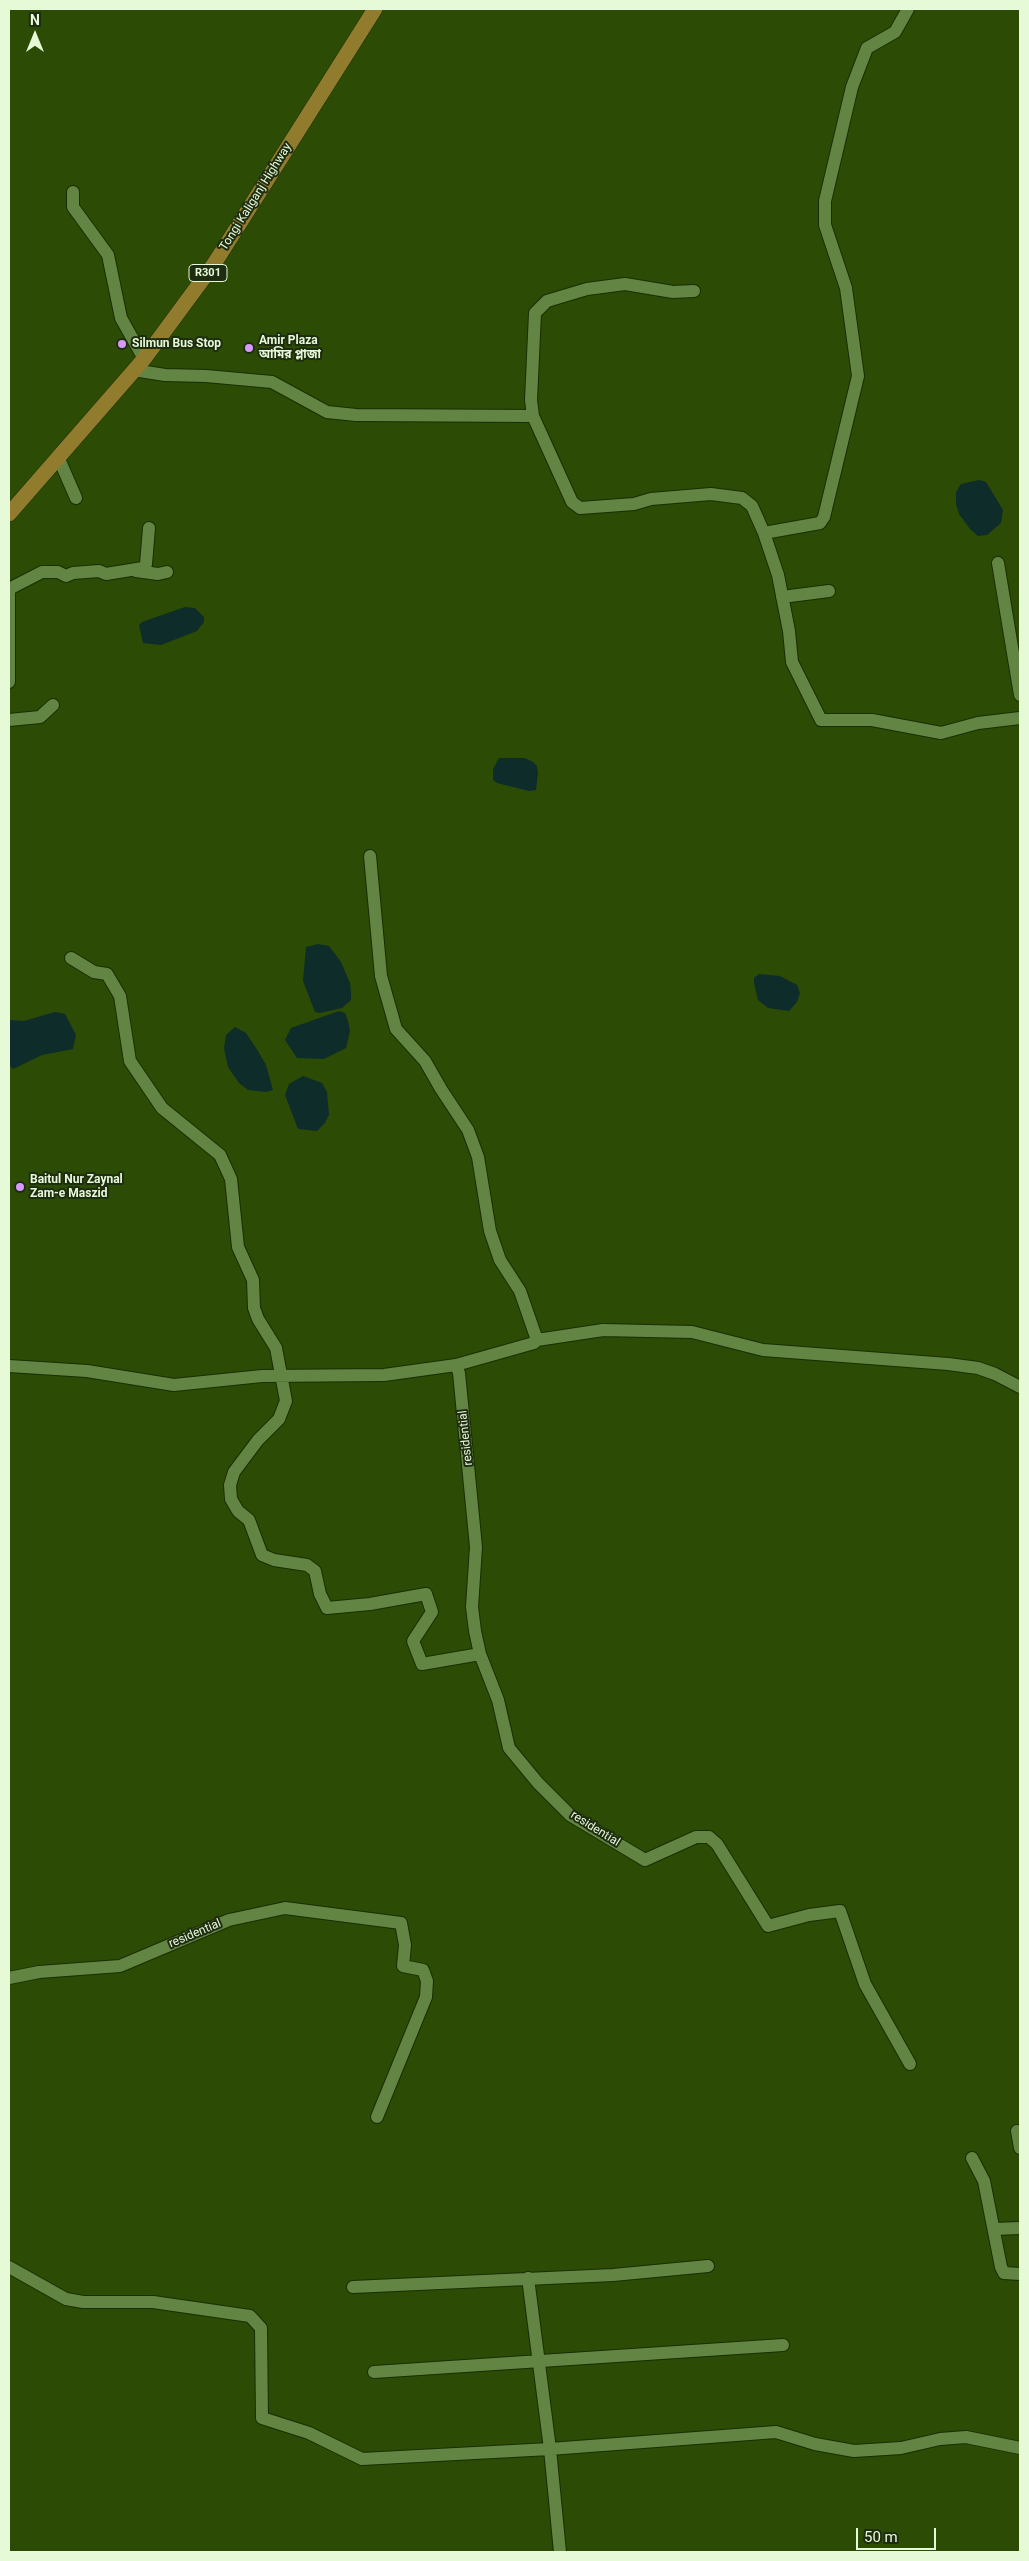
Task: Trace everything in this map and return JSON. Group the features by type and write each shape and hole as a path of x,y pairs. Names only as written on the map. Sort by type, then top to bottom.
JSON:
{"main road":[{"name":"Tongi Kaliganj Highway","path":"9,514 59,459 138,365 214,264 375,9"}],"street":[{"path":"764,533 820,523 824,517 858,376 846,288 825,225 825,201 852,88 866,48 896,32 908,9"},
{"path":"72,192 73,208 108,255 121,318 138,365 165,375 206,376 272,382 327,412 356,415 533,416"},
{"path":"694,291 673,292 625,284 587,290 547,301 535,312 531,400 533,416 572,502 580,508 634,504 651,499 719,495 742,498 752,506 764,533 778,575 792,662 820,720 872,720 941,733 978,723 1020,718"},
{"path":"59,459 76,498"},
{"path":"136,571 146,564 149,528"},
{"path":"998,563 1020,695"},
{"path":"9,682 9,590 42,572 58,572 66,576 73,573 99,571 106,574 136,571 158,574 167,572"},
{"path":"782,597 829,591"},
{"path":"9,720 40,717 53,705"},
{"path":"370,856 380,976 396,1028 425,1061 468,1130 478,1156 490,1231 500,1260 520,1291 537,1340"},
{"path":"71,958 94,972 107,974 120,996 130,1061 162,1108 220,1156 231,1179 238,1247 254,1280 254,1308 265,1334 276,1348 286,1401 279,1419 258,1440 234,1472 230,1485 231,1499 238,1511 248,1520 262,1555 274,1560 307,1565 315,1571 320,1594 327,1608 370,1604 426,1594 432,1612 413,1642 422,1664 480,1654"},
{"path":"9,1366 86,1371 174,1385 262,1376 384,1375 456,1365 534,1343 537,1340 603,1330 692,1332 763,1350 930,1362 978,1368 995,1374 1020,1387"},
{"name":"residential","path":"456,1365 459,1373 475,1538 472,1607 480,1654 498,1700 509,1748 538,1783 570,1815 645,1860 696,1836 709,1837 717,1844 768,1926 840,1911 865,1984 910,2064"},
{"name":"residential","path":"9,1978 39,1972 120,1966 229,1920 285,1908 401,1924 405,1945 403,1966 424,1970 427,1981 426,1997 377,2117"},
{"path":"1017,2131 1020,2148"},
{"path":"972,2158 984,2181 1001,2267 1004,2273 1020,2274"},
{"path":"994,2229 1020,2228"},
{"path":"353,2287 613,2275 708,2266"},
{"path":"9,2267 66,2299 83,2302 153,2302 250,2316 261,2328 262,2418 309,2433 362,2459 550,2449 776,2432 815,2444 854,2451 901,2448 940,2439 966,2437 1020,2448"},
{"path":"528,2278 550,2449 560,2552"},
{"path":"374,2372 783,2345"}],"water":[{"path":"979,480 986,482 1003,510 1001,523 987,535 978,536 959,514 956,504 956,492 961,484"},
{"path":"185,607 195,608 204,617 204,622 197,631 161,645 143,643 139,625 142,622"},
{"path":"499,758 525,758 533,762 537,766 538,773 536,790 529,791 497,783 493,780 493,769"},
{"path":"318,944 329,946 341,962 350,983 351,993 351,1000 342,1008 320,1013 315,1012 303,981 306,947"},
{"path":"759,974 780,976 797,985 800,993 797,1002 789,1011 768,1008 758,1000 754,978"},
{"path":"339,1011 345,1013 350,1031 346,1048 324,1059 297,1058 285,1040 291,1028"},
{"path":"55,1012 65,1014 76,1035 73,1049 42,1055 13,1069 9,1065 9,1020 24,1021"},
{"path":"235,1027 246,1033 258,1051 266,1065 273,1090 266,1092 248,1090 239,1083 228,1067 224,1048 226,1035"},
{"path":"303,1076 322,1083 327,1092 329,1115 325,1123 317,1131 298,1129 285,1095 289,1084"}],"place":[{"name":"Silmun Bus Stop","path":"122,344"},
{"name":"Amir Plaza আমির প্লাজা","path":"249,348"},
{"name":"Baitul Nur Zaynal Zam-e Maszid","path":"20,1187"}]}
